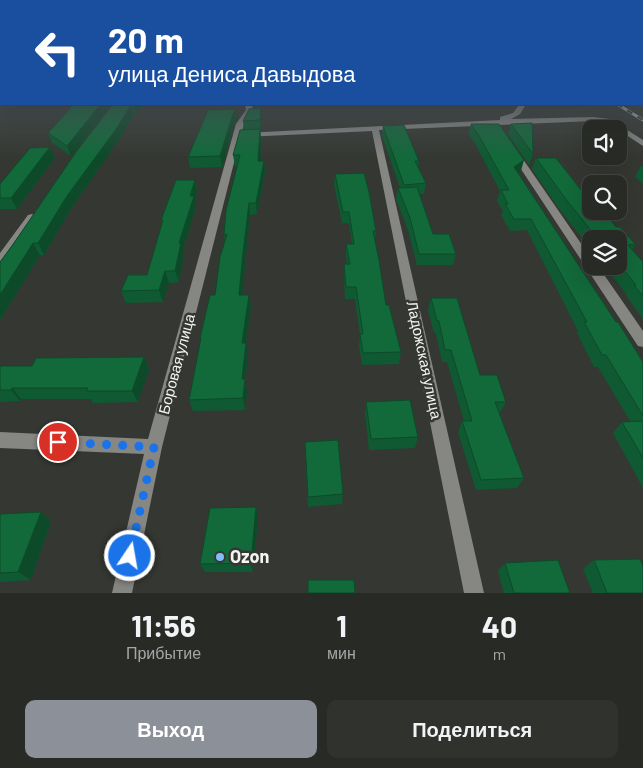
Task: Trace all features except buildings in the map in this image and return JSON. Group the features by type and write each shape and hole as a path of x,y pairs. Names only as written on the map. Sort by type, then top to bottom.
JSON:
{"street":[{"name":"Боровая улица","path":"122,593 154,447 240,124 250,110 248,105"},
{"path":"496,126 511,118 520,110 522,105"},
{"path":"237,136 375,128 496,126 600,119 610,122 643,144"},
{"name":"Ладожская улица","path":"375,128 474,593"},
{"path":"510,146 582,253"},
{"path":"0,261 38,208"},
{"path":"597,275 643,342"},
{"path":"0,440 154,447"}],"railway":[{"path":"619,105 643,120"}],"place":[{"name":"Ozon","path":"220,557"}],"route":[{"path":"58,442 154,447 130,556"}]}
